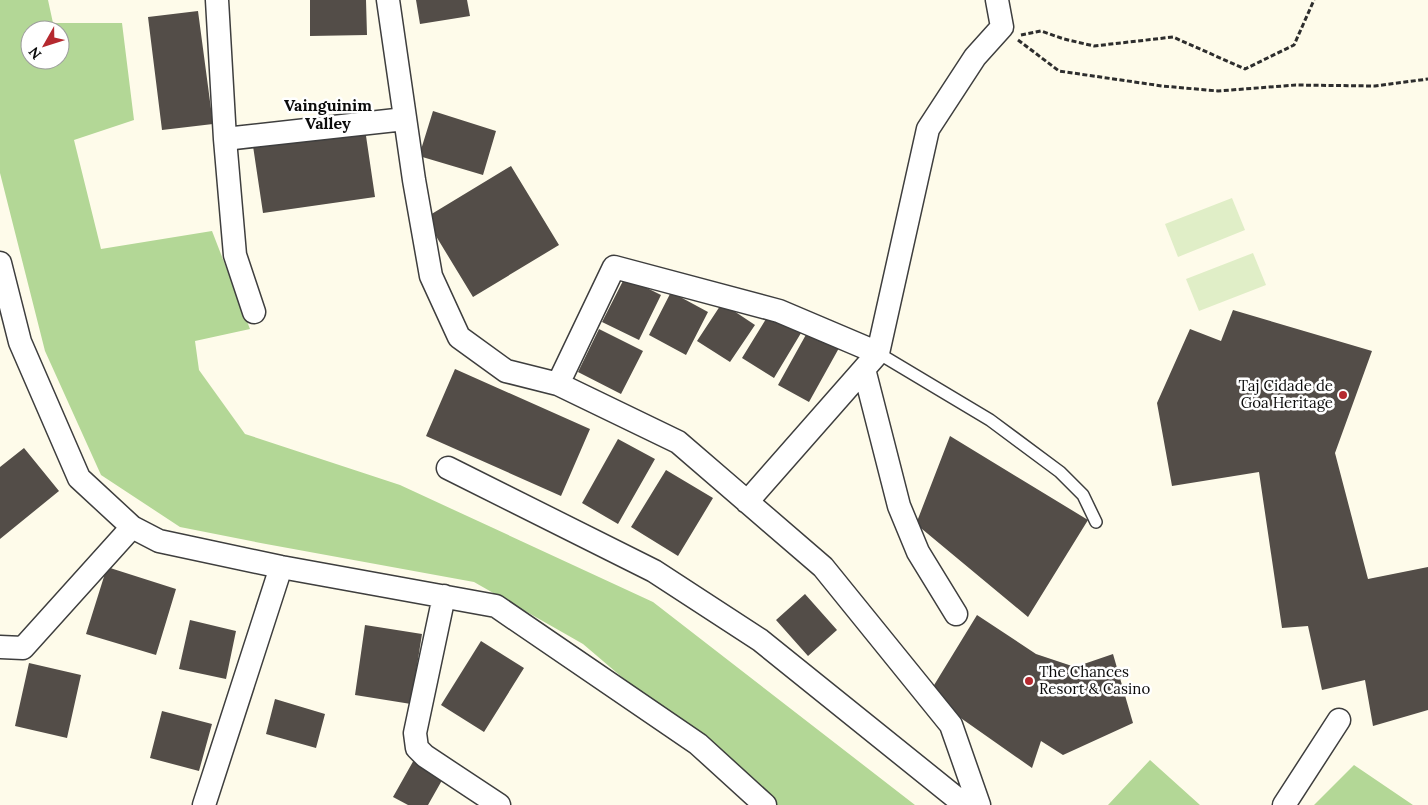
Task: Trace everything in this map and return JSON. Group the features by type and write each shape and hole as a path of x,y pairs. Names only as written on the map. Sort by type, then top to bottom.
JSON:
{"street":[{"path":"217,0 225,139 235,255 254,312"},
{"path":"388,0 431,276 459,337 506,371 558,384 678,442 823,567 951,725 979,805"},
{"path":"956,614 918,552 899,506 871,361 928,129 975,56 1002,27 997,0"},
{"path":"225,139 406,119"},
{"path":"0,263 20,342 79,478 132,527 159,541 280,568 496,606 698,744 765,805"},
{"path":"558,384 614,268 779,311 871,361"},
{"path":"747,502 871,361"},
{"path":"448,468 654,571 760,640 965,805"},
{"path":"0,646 23,648 132,527"},
{"path":"204,805 280,568"},
{"path":"444,596 414,733 417,748 425,756 499,805"},
{"path":"1284,805 1339,720"}],"lane":[{"path":"871,361 990,420 1060,472 1083,495 1096,522"}],"path":[{"path":"1314,0 1294,45 1245,69 1173,37 1094,46 1041,31 1014,37 1059,71 1162,86 1218,91 1296,85 1375,86 1428,79"}],"green space":[{"path":"0,0 48,0 52,20 20,20 20,70 70,70 70,23 122,23 134,120 74,140 101,249 212,231 250,329 195,341 199,370 245,434 400,485 653,602 915,805 772,805 583,644 474,582 180,527 101,475 45,351 0,173"},
{"path":"1232,198 1245,230 1178,257 1165,224"},
{"path":"1253,253 1266,285 1199,311 1186,279"},
{"path":"1150,760 1200,805 1108,805"},
{"path":"1354,765 1413,805 1314,805"}],"building":[{"path":"310,0 366,0 367,35 310,36"},
{"path":"416,0 467,0 470,16 420,24"},
{"path":"198,11 213,124 162,130 148,17"},
{"path":"433,111 496,131 483,175 419,156"},
{"path":"365,129 375,197 263,213 253,146"},
{"path":"511,166 559,245 473,297 425,218"},
{"path":"625,277 661,295 639,340 602,322"},
{"path":"671,292 708,312 686,355 649,335"},
{"path":"722,303 755,325 730,362 697,341"},
{"path":"1233,310 1372,351 1335,453 1368,579 1428,567 1428,710 1373,726 1365,680 1322,690 1308,626 1282,628 1259,472 1172,486 1157,403 1190,329 1221,341"},
{"path":"769,314 801,333 774,378 742,358"},
{"path":"599,329 643,351 621,394 578,372"},
{"path":"808,331 839,348 809,402 778,385"},
{"path":"455,369 590,429 561,496 426,436"},
{"path":"950,436 1088,520 1028,617 916,524"},
{"path":"618,439 655,459 618,524 582,503"},
{"path":"24,448 59,491 0,539 0,467"},
{"path":"666,470 713,498 678,556 631,527"},
{"path":"107,567 176,589 156,655 86,634"},
{"path":"805,594 837,630 808,656 776,620"},
{"name":"The Chances Resort & Casino","path":"977,615 1036,654 1075,667 1113,654 1133,723 1063,755 1041,741 1032,768 928,695"},
{"path":"190,620 236,631 226,679 179,669"},
{"path":"365,625 422,634 411,704 355,695"},
{"path":"481,641 524,668 484,732 441,705"},
{"path":"29,663 81,675 67,738 15,726"},
{"path":"275,699 325,714 316,748 266,734"},
{"path":"162,711 212,724 199,771 150,758"},
{"path":"415,758 445,775 428,805 408,805 393,797"}],"place":[{"name":"Taj Cidade de Goa Heritage","path":"1343,395"},
{"name":"The Chances Resort & Casino","path":"1029,681"}],"district":[{"name":"Vainguinim Valley","path":"328,114"}]}
